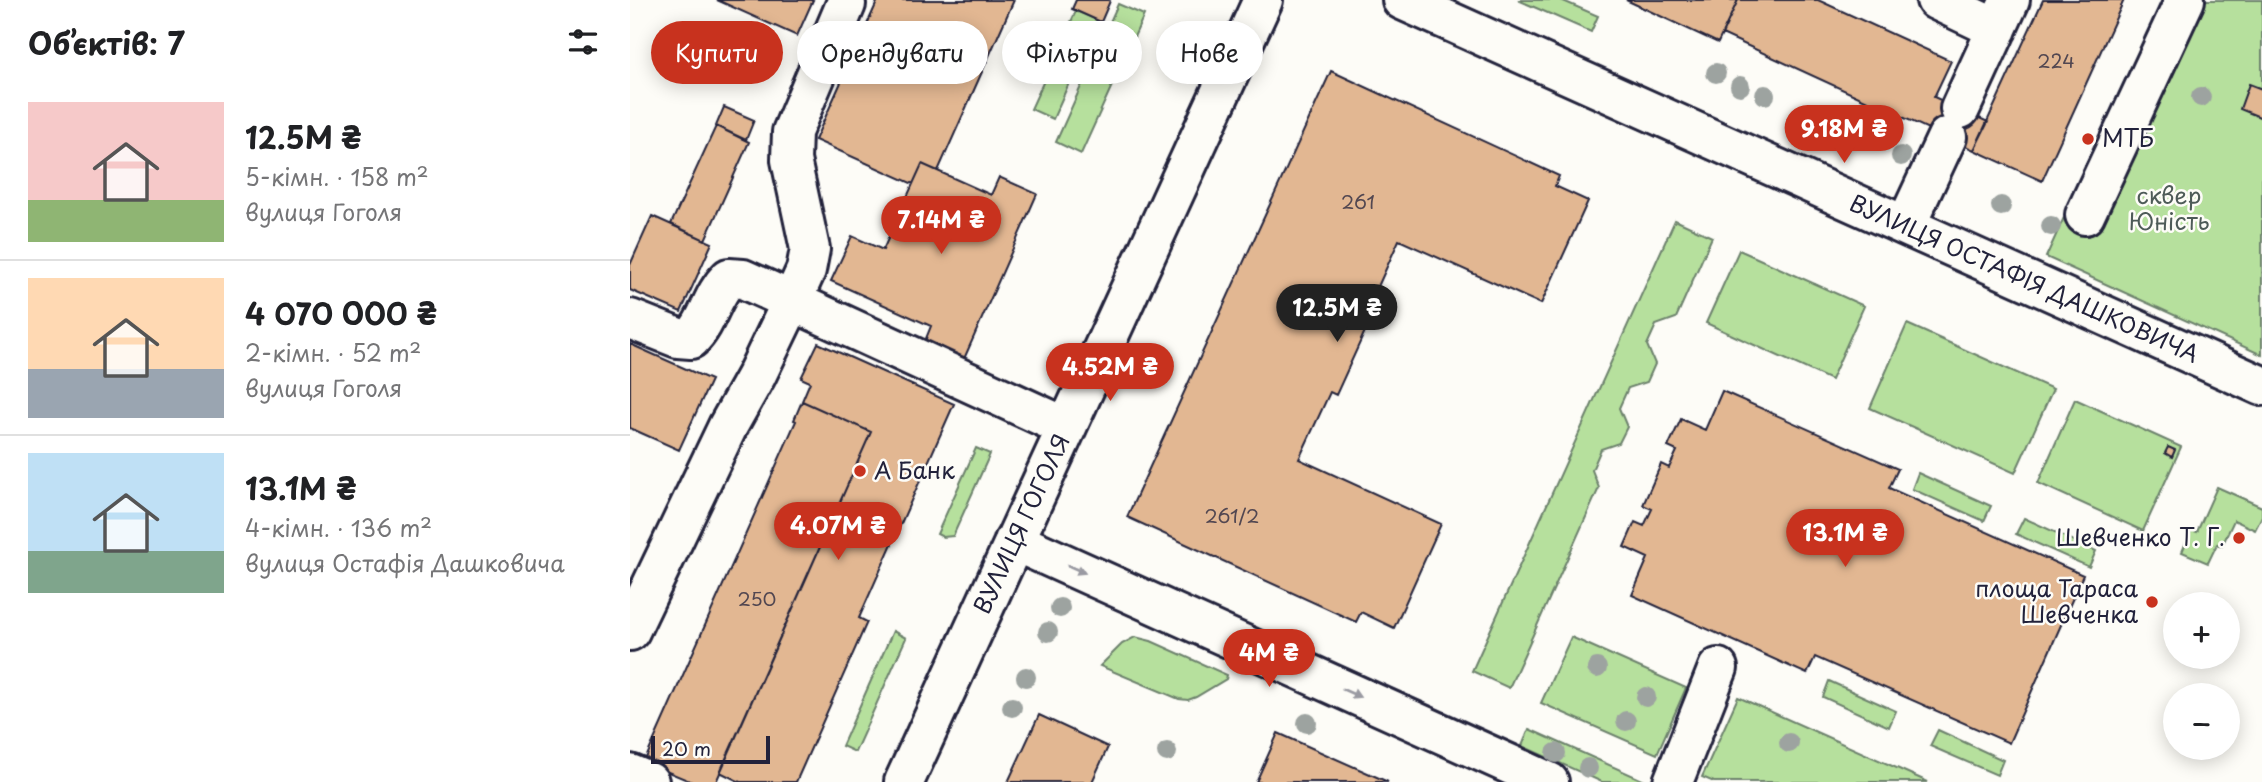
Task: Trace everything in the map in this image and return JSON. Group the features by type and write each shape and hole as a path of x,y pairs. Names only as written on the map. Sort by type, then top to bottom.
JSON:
{"street":[{"name":"ВУЛИЦЯ ГОГОЛЯ","path":"904,782 1263,0"},
{"name":"ВУЛИЦЯ ОСТАФІЯ ДАШКОВИЧА","path":"1402,0 2262,386"},
{"path":"1906,225 2004,15 1936,0"},
{"path":"2085,215 2185,0"},
{"path":"630,631 728,425 756,376 806,270 810,249 791,160 792,132 846,4"},
{"path":"630,319 678,338 691,339 701,329 719,288 729,278 743,279 1066,427"},
{"path":"1014,541 1549,782"},
{"path":"1673,782 1718,668"},
{"path":"630,774 649,782"}],"green space":[{"path":"1518,0 1561,0 1598,16 1591,32"},
{"name":"сквер Юність","path":"2163,0 2262,0 2262,355 2046,257"},
{"path":"1118,4 1144,15 1141,21 1110,21"},
{"path":"1076,11 1097,20 1097,21 1071,21"},
{"path":"1042,84 1069,84 1053,119 1031,109"},
{"path":"1082,84 1113,84 1081,154 1056,142"},
{"path":"1675,220 1712,237 1676,318 1656,325 1647,345 1655,364 1647,382 1628,388 1619,408 1627,427 1619,443 1601,449 1592,470 1599,488 1509,688 1472,671"},
{"path":"1739,250 1864,306 1831,380 1706,323"},
{"path":"1907,324 2053,389 2015,473 1870,408"},
{"path":"2075,399 2181,447 2143,531 2038,483"},
{"path":"976,448 990,454 953,536 943,537 937,534"},
{"path":"1918,473 1991,506 1984,521 1912,489"},
{"path":"2217,487 2262,507 2262,516 2255,530 2234,520 2222,546 2217,544 2208,563 2182,552 2191,530 2197,532"},
{"path":"2024,518 2096,551 2089,567 2016,534"},
{"path":"893,631 906,638 855,752 842,746"},
{"path":"1135,637 1151,641 1227,675 1226,679 1188,700 1179,699 1100,666 1122,644"},
{"path":"1571,637 1686,688 1657,754 1541,703"},
{"path":"1829,681 1896,711 1889,727 1823,697"},
{"path":"1738,697 1928,782 1714,782 1702,777"},
{"path":"1529,729 1645,781 1602,782 1522,746"},
{"path":"1938,730 2003,760 1997,775 1930,746"}],"building":[{"path":"717,0 813,0 804,21 797,21 797,36 783,30 783,21 764,21"},
{"path":"878,0 1014,0 1005,21 1002,21 988,58 988,21 869,21"},
{"path":"1076,0 1110,1 1101,21 1072,9"},
{"path":"1626,0 1738,0 1718,43"},
{"path":"1738,0 1818,0 1951,61 1934,97 1988,122 1974,150 1722,34"},
{"path":"2043,0 2124,0 2042,181 1974,150"},
{"path":"1331,71 1559,176 1555,186 1588,201 1541,304 1399,240 1371,302 1377,305 1336,395 1330,392 1299,459 1441,524 1394,628 1361,612 1356,622 1127,517"},
{"path":"840,84 977,84 938,171 922,164 913,184 815,140"},
{"path":"2249,84 2262,89 2262,118 2240,109"},
{"path":"724,107 754,120 746,140 716,126"},
{"path":"716,126 749,142 705,240 671,224"},
{"path":"922,164 991,195 999,177 1037,194 964,359 925,341 931,326 831,281 852,236 883,250"},
{"path":"652,216 712,243 681,312 630,290 630,265"},
{"path":"818,343 954,404 859,618 867,622 796,782 740,782 720,772 871,432 802,401 810,382 801,378"},
{"path":"630,344 711,380 679,450 630,428"},
{"path":"1722,391 1898,469 1889,488 2083,575 2009,743 1815,657 1807,674 1632,595 1648,558 1624,547 1635,522 1644,526 1652,509 1643,505 1661,464 1669,468 1677,451 1668,447 1681,419 1705,430"},
{"path":"802,401 871,432 716,782 692,782 666,771 664,777 642,767 796,421 794,420"},
{"path":"2168,447 2175,450 2172,457 2165,453"},
{"path":"1039,715 1108,747 1092,782 1008,782"},
{"path":"1278,733 1388,782 1256,782"}],"place":[{"name":"МТБ","path":"2088,139"},
{"name":"А Банк","path":"860,471"},
{"name":"Шевченко Т. Г.","path":"2239,538"},
{"name":"площа Тараса Шевченка","path":"2152,602"}]}
